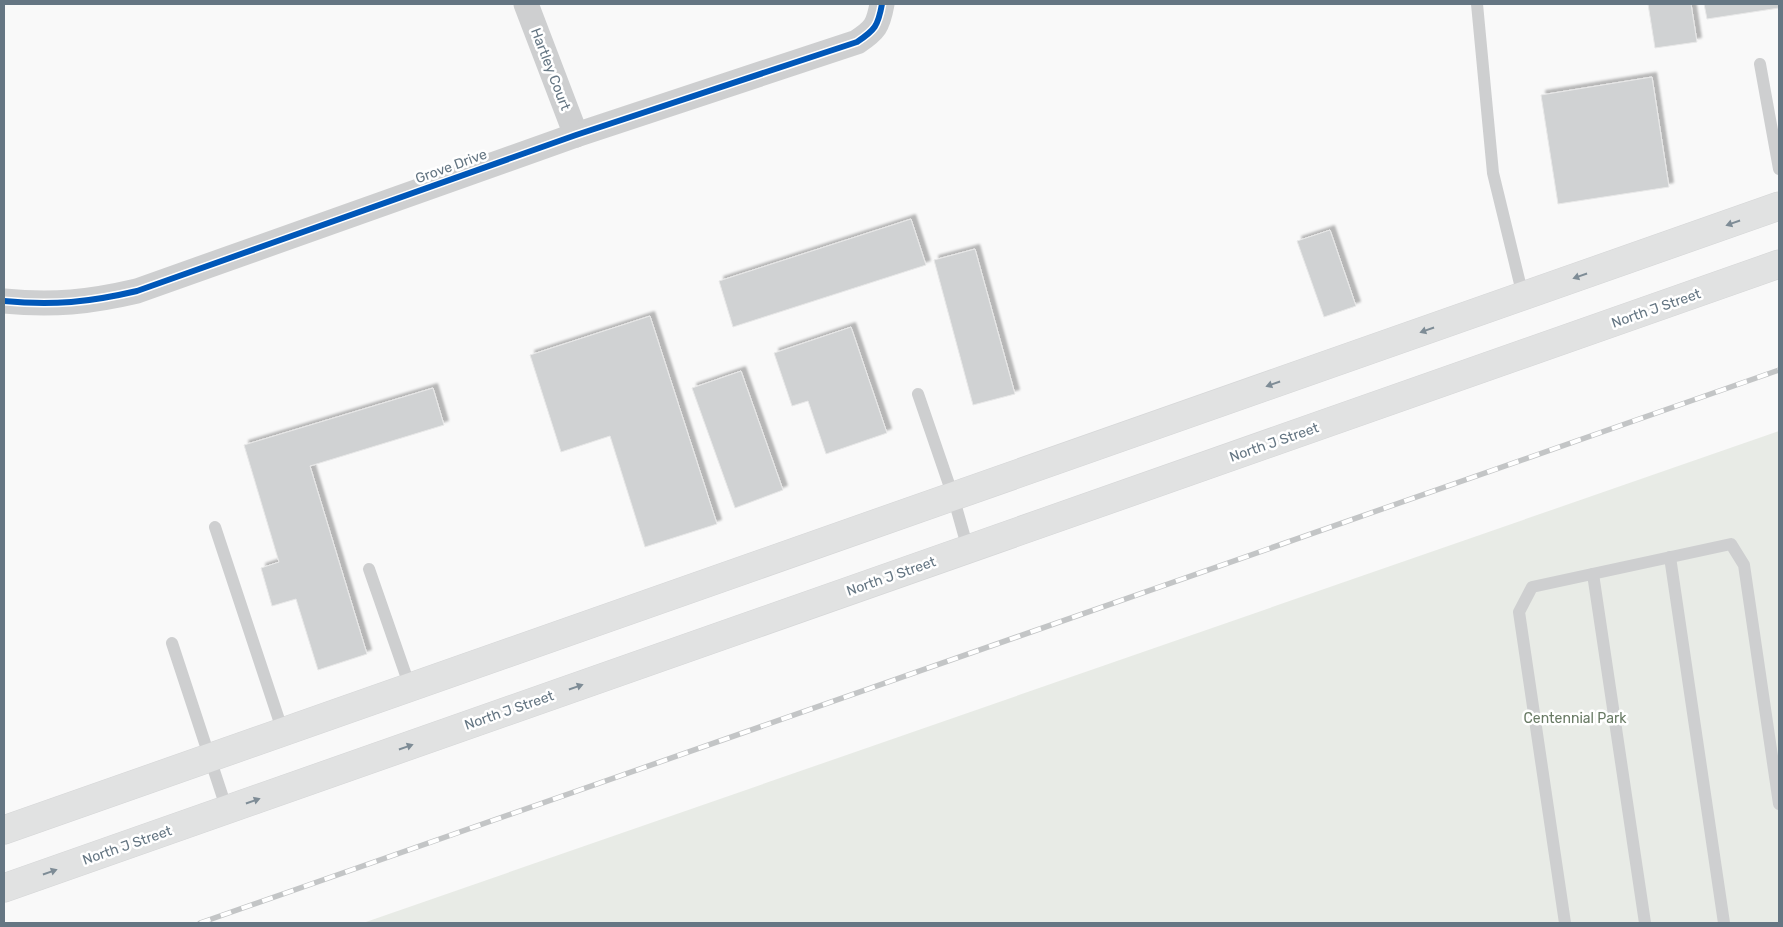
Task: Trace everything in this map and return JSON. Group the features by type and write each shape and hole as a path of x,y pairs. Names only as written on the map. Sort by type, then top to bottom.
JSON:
{"main road":[{"path":"4,830 1779,206"},
{"name":"North J Street","path":"4,888 1779,264"}],"street":[{"name":"Hartley Court","path":"526,4 576,135"},
{"name":"Grove Drive","path":"4,301 60,304 97,300 137,291 576,135 857,42 872,32 880,18 882,4"}],"lane":[{"path":"1477,4 1493,173 1523,296"},
{"path":"1760,64 1779,169"},
{"path":"918,394 953,496 968,549"},
{"path":"215,527 283,732"},
{"path":"1565,923 1519,612 1532,587 1731,544 1744,565 1779,804"},
{"path":"1670,557 1724,923"},
{"path":"369,570 410,687"},
{"path":"1593,574 1646,923"},
{"path":"172,643 227,810"}],"green space":[{"name":"Centennial Park","path":"1779,431 1779,923 363,923"}],"building":[{"path":"1648,4 1691,4 1697,42 1655,48"},
{"path":"1704,4 1779,4 1779,8 1707,19"},
{"path":"1652,77 1669,187 1558,204 1541,95"},
{"path":"911,219 926,265 733,327 719,281"},
{"path":"1330,230 1356,306 1324,317 1297,241"},
{"path":"975,249 1015,394 973,405 934,260"},
{"path":"650,316 717,524 645,547 610,436 561,452 530,355"},
{"path":"851,327 887,433 826,454 808,401 792,406 774,353"},
{"path":"741,371 783,490 735,508 692,388"},
{"path":"433,388 444,425 310,466 367,654 318,670 296,599 272,606 261,568 279,562 244,445"}],"railway":[{"path":"200,923 1779,370"}],"cycle path":[{"path":"4,301 71,302 137,291 576,135 857,42 875,27 882,4"}]}
